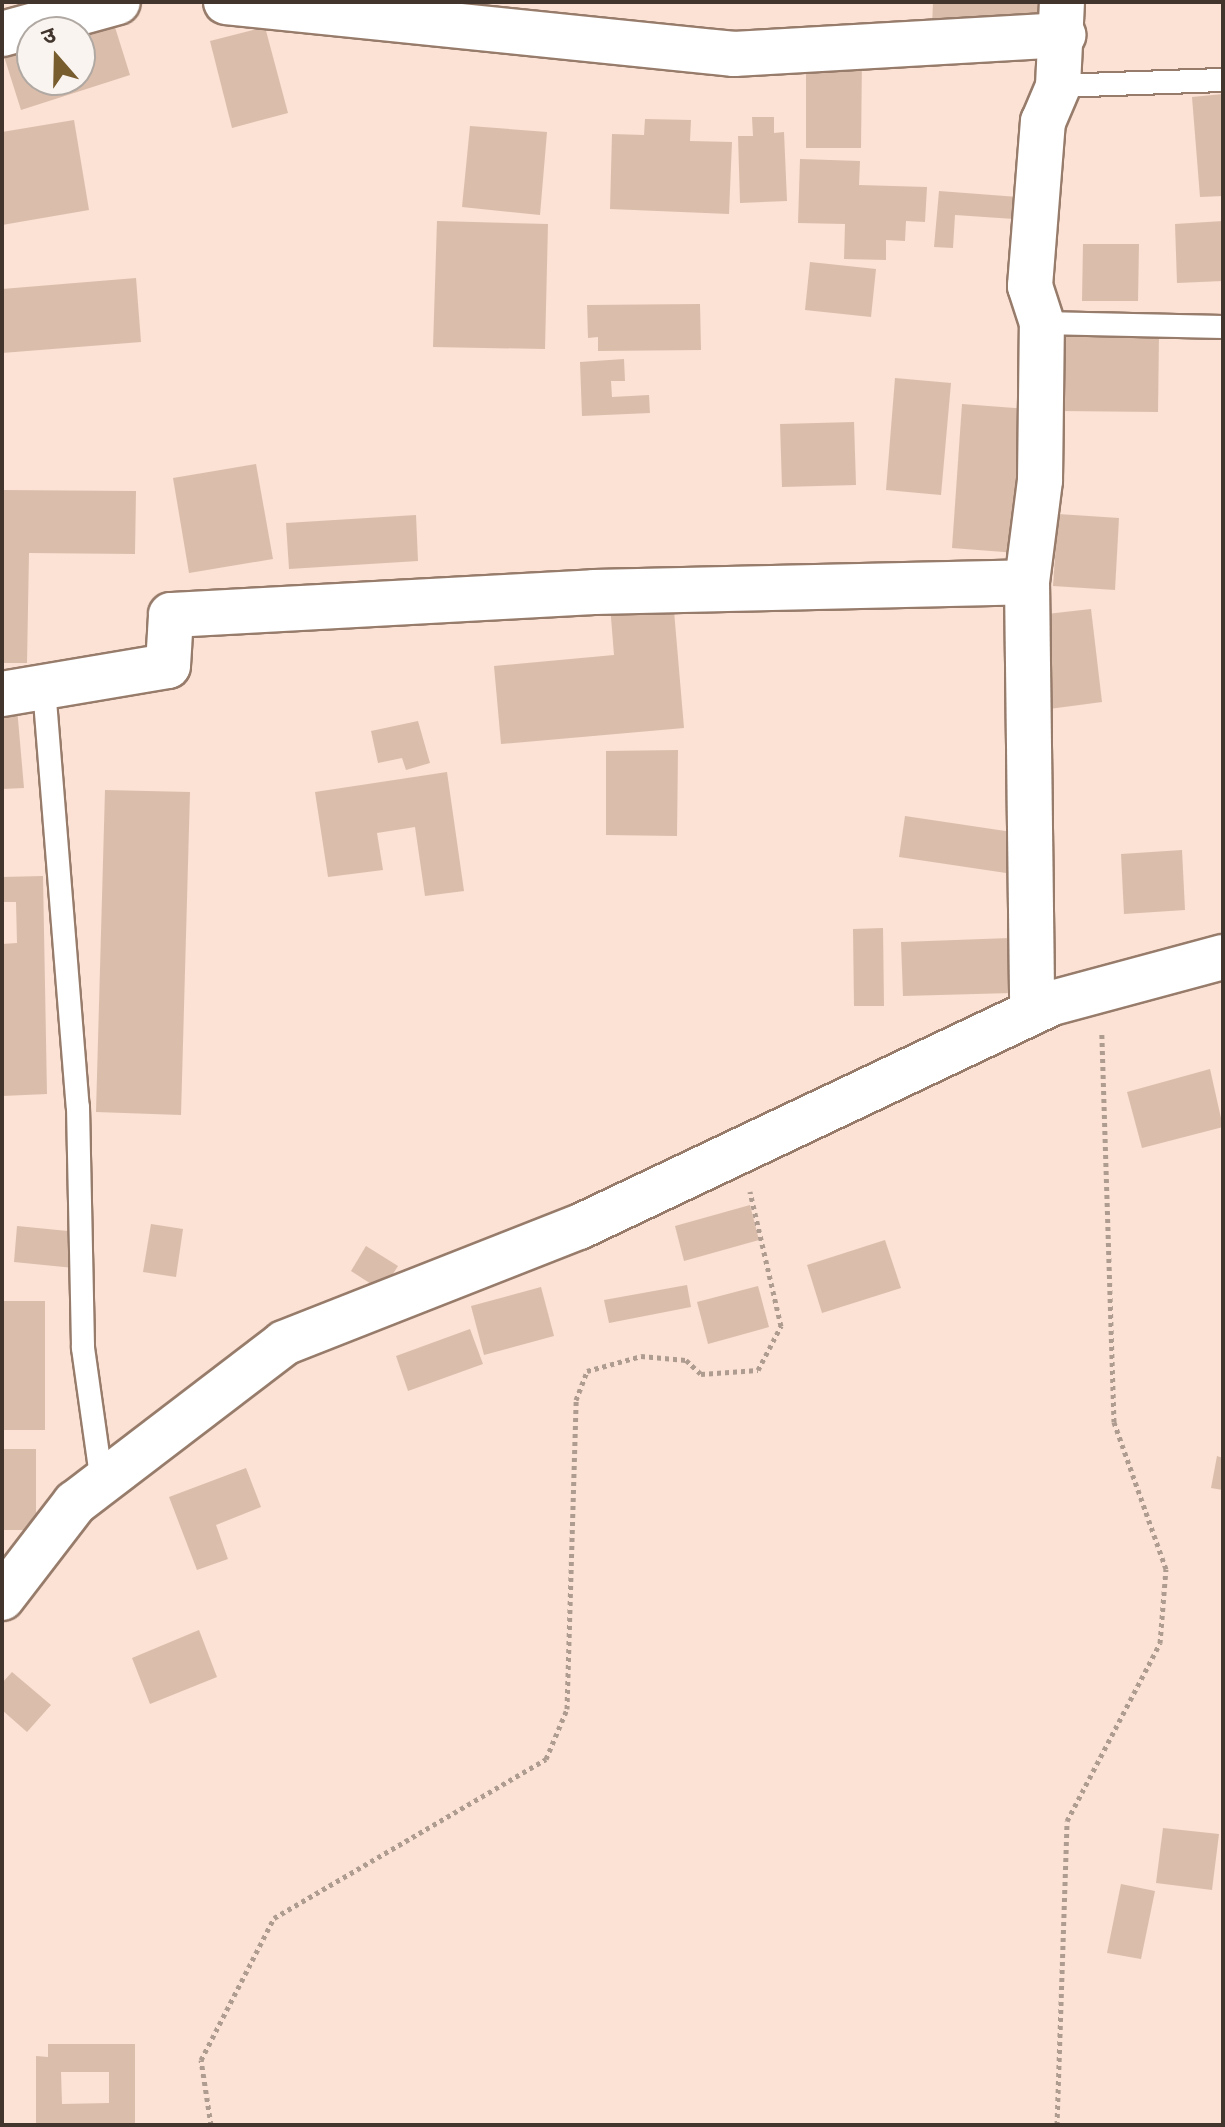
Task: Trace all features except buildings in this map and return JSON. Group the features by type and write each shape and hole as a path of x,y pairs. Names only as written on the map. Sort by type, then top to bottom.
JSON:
{"street":[{"path":"2,34 118,2"},
{"path":"226,2 734,54 1063,19 1058,86 1043,122 1030,286 1042,323 1040,480 1027,582 1032,1012"},
{"path":"23,691 168,666 171,615 594,592 1027,582"},
{"path":"2,1598 75,1503 284,1343 579,1227 1032,1012 1223,957"}],"lane":[{"path":"1058,86 1223,80"},
{"path":"1042,323 1223,327"},
{"path":"23,691 78,1107 83,1348 102,1483"}],"path":[{"path":"1057,2125 1067,1821 1160,1643 1166,1569 1114,1422 1101,990"},
{"path":"211,2125 201,2060 274,1918 546,1759 567,1709 576,1400 587,1371 641,1356 686,1360 701,1374 758,1370 781,1326 751,1193 718,1161"}]}
